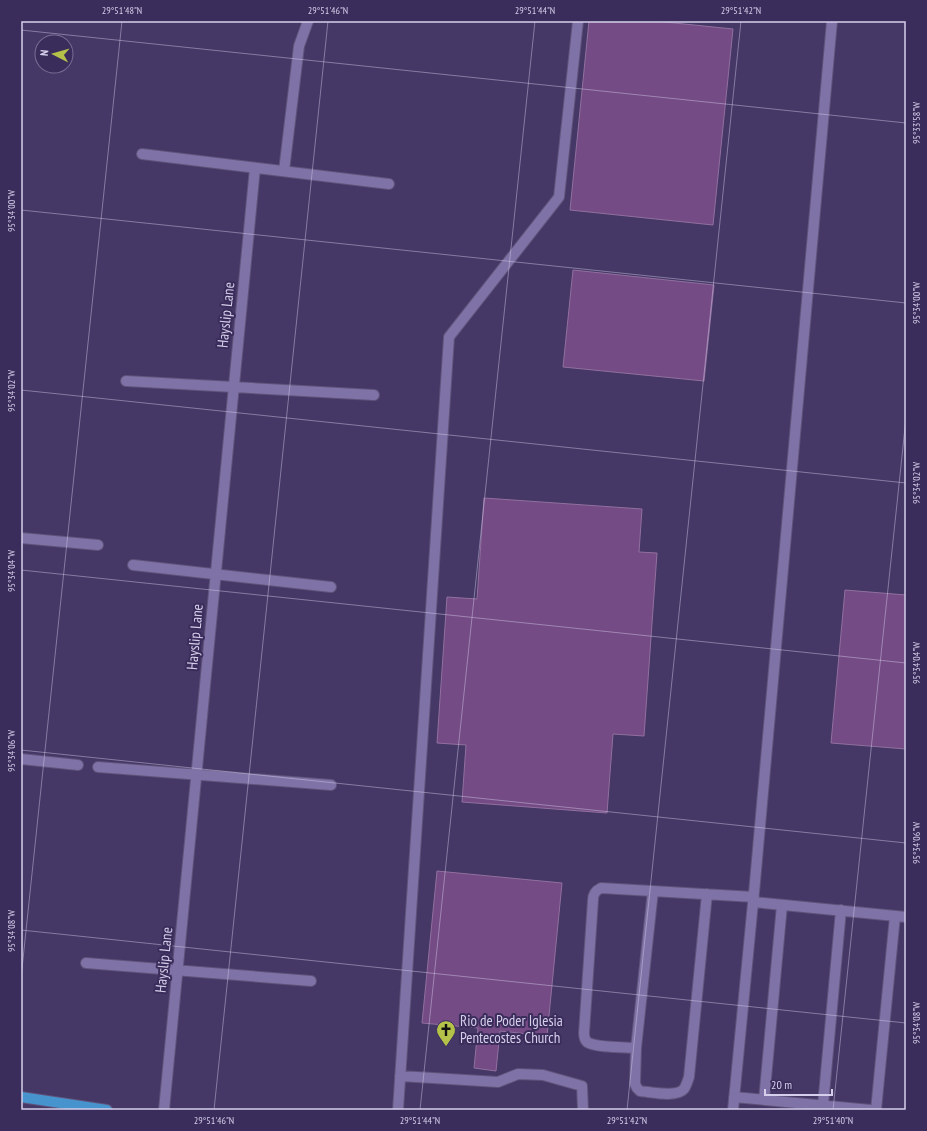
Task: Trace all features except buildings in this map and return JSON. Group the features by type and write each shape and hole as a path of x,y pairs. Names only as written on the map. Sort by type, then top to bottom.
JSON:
{"main road":[{"path":"21,1097 107,1110"}],"lane":[{"path":"284,171 299,46 308,21"},
{"path":"398,1110 449,336 559,197 578,21"},
{"path":"733,1110 754,899 832,21"},
{"path":"142,154 389,184"},
{"name":"Hayslip Lane","path":"164,1110 255,168"},
{"path":"126,381 374,395"},
{"path":"21,538 98,545"},
{"path":"133,565 331,587"},
{"path":"21,759 78,765"},
{"path":"98,767 331,785"},
{"path":"636,1048 597,1045 588,1043 585,1039 584,1033 593,897 597,890 601,888 707,894 754,899 782,904 906,917"},
{"path":"653,891 636,1048 635,1084 640,1090 665,1094 676,1093 684,1089 689,1077 707,894"},
{"path":"764,1100 782,904"},
{"path":"823,1106 841,910"},
{"path":"876,1110 895,916"},
{"path":"86,963 311,981"},
{"path":"400,1076 498,1082 518,1074 543,1075 582,1086 583,1110"},
{"path":"734,1097 871,1110"}],"place":[{"name":"Rio de Poder Iglesia Pentecostes Church","path":"446,1047"}]}
